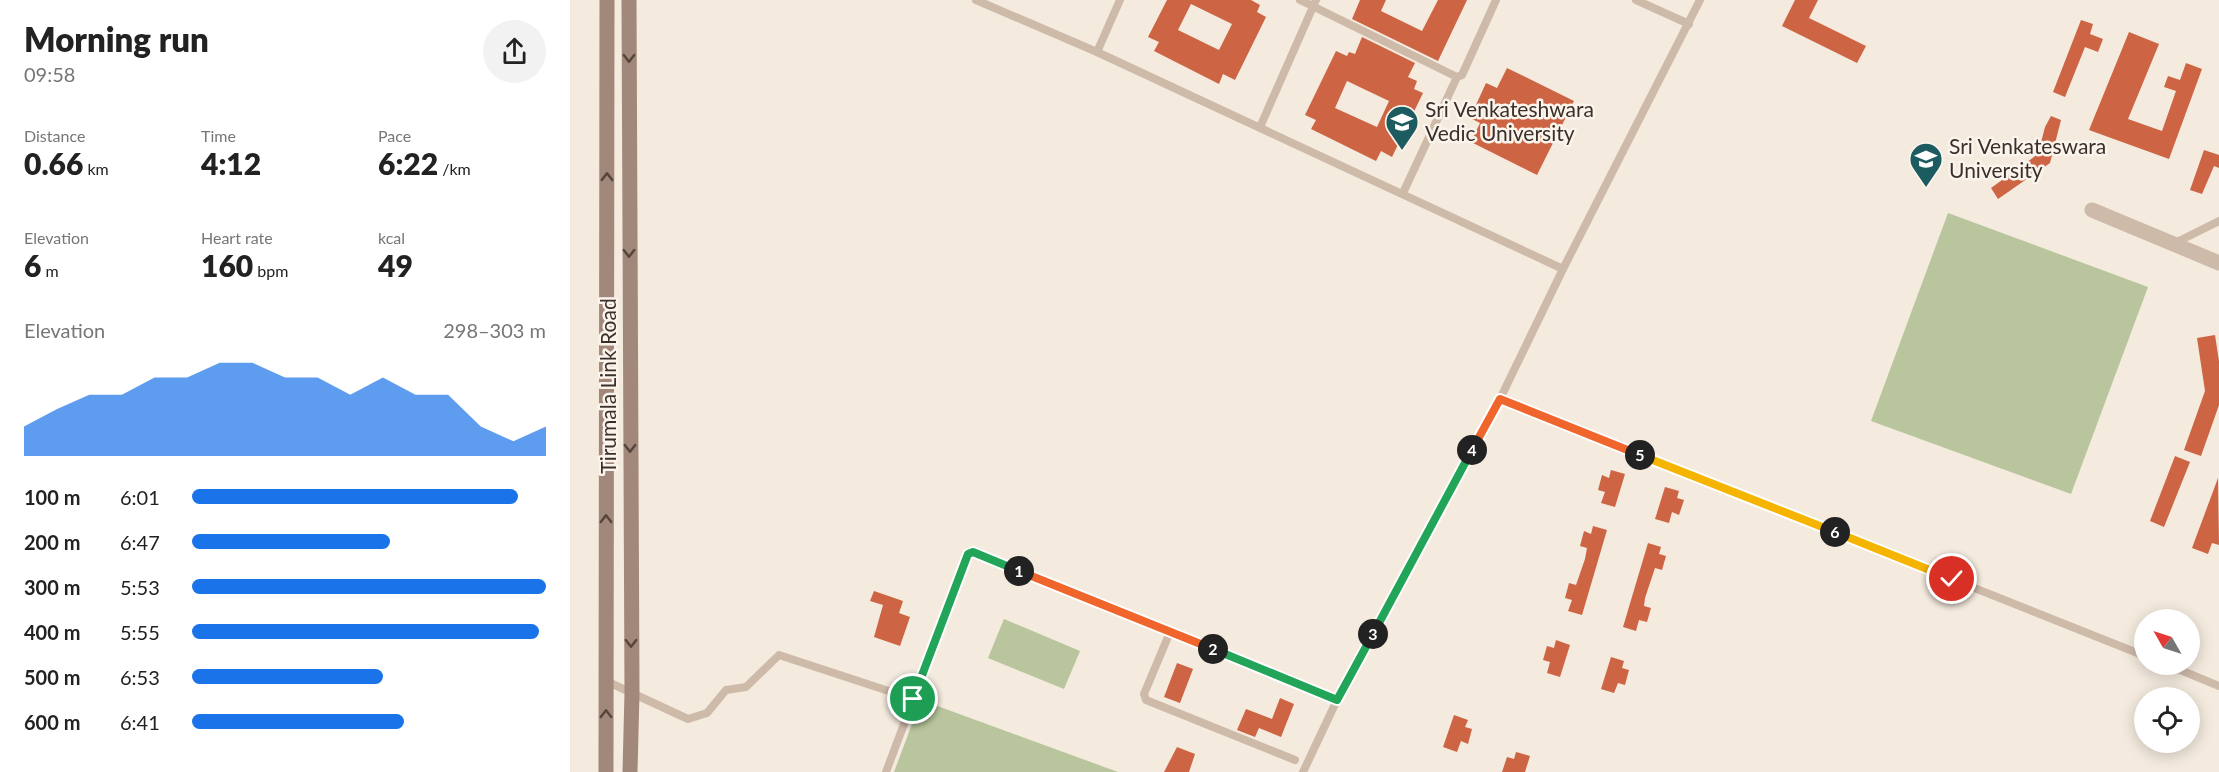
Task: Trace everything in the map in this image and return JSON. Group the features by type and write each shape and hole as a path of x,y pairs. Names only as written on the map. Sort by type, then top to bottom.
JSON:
{"street":[{"name":"Tirumala Link Road","path":"606,772 607,0"},
{"name":"Tirumala Link Road","path":"629,0 632,693 630,772"},
{"path":"2092,210 2219,263"}],"lane":[{"path":"976,0 1097,52 1563,268"},
{"path":"1097,52 1120,0"},
{"path":"1300,0 1315,3 1457,77"},
{"path":"1403,193 1457,77 1462,75 1496,0"},
{"path":"1636,0 1689,24"},
{"path":"1303,772 1337,700 1500,399 1563,268 1700,0"},
{"path":"1260,127 1315,3"},
{"path":"2173,244 2219,220"},
{"path":"1500,399 2134,652"},
{"path":"886,772 970,553 1337,700"},
{"path":"1170,632 1144,694 1146,700 1295,760"},
{"path":"606,681 688,719 707,713 726,690 746,687 779,655 913,699"},
{"path":"2192,675 2219,686"}],"green space":[{"path":"1948,213 2148,287 2071,494 1871,421"},
{"path":"1004,619 1080,651 1064,689 988,658"},
{"path":"921,700 1118,772 894,772"}],"building":[{"path":"1167,0 1251,0 1260,5 1257,12 1266,17 1235,80 1223,74 1219,84 1154,51 1159,42 1148,37","holes":["1191,4 1232,24 1219,50 1178,30"]},
{"path":"1360,0 1386,0 1381,11 1422,31 1438,0 1467,0 1438,61 1352,19"},
{"path":"1795,0 1818,0 1809,18 1866,46 1857,63 1782,26"},
{"path":"2081,20 2093,24 2090,34 2103,39 2098,52 2085,47 2065,97 2053,92"},
{"path":"2129,32 2159,44 2128,119 2162,131 2176,91 2164,87 2168,76 2180,80 2186,63 2202,69 2169,159 2089,130"},
{"path":"1362,37 1415,63 1408,77 1417,81 1414,89 1423,93 1392,157 1381,151 1376,161 1311,129 1316,120 1305,115 1336,51 1347,56 1349,52 1355,54","holes":["1347,81 1389,101 1377,127 1335,108"]},
{"path":"1507,68 1574,101 1537,175 1471,142 1480,123 1470,118 1486,83 1497,88"},
{"path":"2051,116 2061,120 2050,163 1998,199 1991,188 2038,154 2045,127"},
{"path":"2204,150 2219,155 2219,168 2214,166 2202,194 2190,190"},
{"path":"2215,335 2219,361 2219,405 2201,456 2184,450 2205,391 2197,338"},
{"path":"2175,456 2190,462 2164,527 2150,521"},
{"path":"1611,470 1625,474 1615,507 1601,503 1605,492 1598,490 1602,475 1609,478"},
{"path":"2218,478 2219,545 2212,543 2208,554 2192,548"},
{"path":"1665,487 1679,491 1677,498 1684,500 1679,515 1672,512 1669,523 1655,519"},
{"path":"1593,526 1607,530 1582,615 1568,611 1572,600 1565,598 1569,583 1576,585 1585,559 1587,548 1580,546 1584,531 1591,534"},
{"path":"1648,543 1661,547 1659,554 1666,556 1662,570 1655,568 1645,598 1644,606 1651,608 1647,622 1639,620 1636,631 1623,627"},
{"path":"874,591 903,601 899,613 910,617 900,646 874,637 883,605 870,601"},
{"path":"1556,640 1570,645 1560,677 1547,673 1550,662 1543,660 1547,646 1554,648"},
{"path":"1611,657 1624,661 1622,668 1629,670 1625,685 1618,683 1614,693 1601,689"},
{"path":"1177,663 1193,669 1180,703 1164,697"},
{"path":"1280,698 1294,704 1281,737 1259,728 1255,737 1237,730 1246,709 1272,719"},
{"path":"1454,715 1468,720 1465,727 1472,729 1468,744 1461,741 1457,752 1443,747"},
{"path":"1177,747 1195,754 1189,772 1164,772"},
{"path":"1516,752 1530,756 1525,772 1502,772 1507,757 1514,759"}],"place":[{"name":"Sri Venkateshwara Vedic University","path":"1402,151"},
{"name":"Sri Venkateswara University","path":"1926,188"}],"route":[{"path":"913,699 968,554 973,552 1337,700 1500,399 1952,579"}]}
